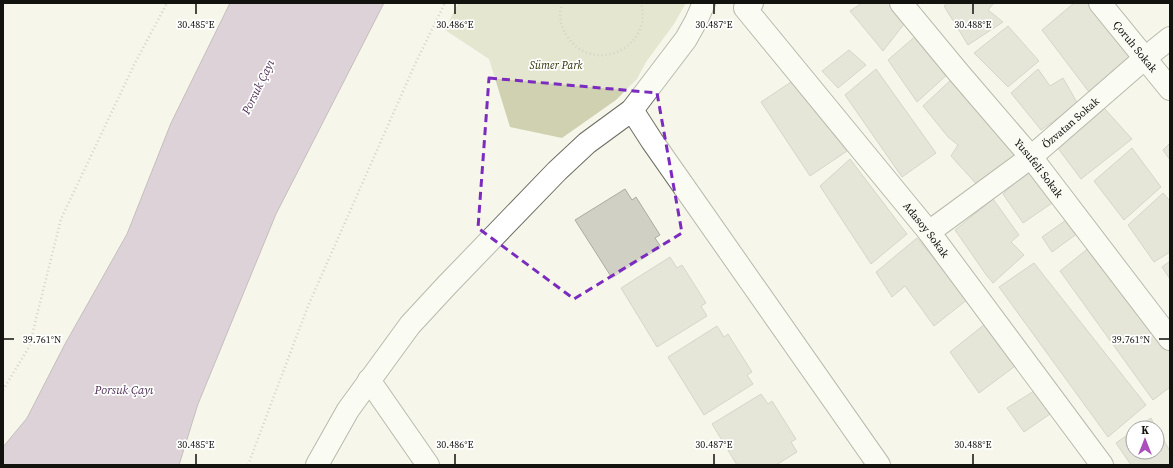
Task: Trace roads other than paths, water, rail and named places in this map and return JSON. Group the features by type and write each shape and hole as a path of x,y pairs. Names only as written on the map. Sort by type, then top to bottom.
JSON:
{"street":[{"path":"317,465 348,410 415,320 557,171 587,143 632,110 686,39 704,3"},
{"name":"Adasoy Sokak","path":"752,3 745,8 929,232 1102,465"},
{"name":"Yusufeli Sokak","path":"901,3 1030,157 1170,339"},
{"name":"Çoruh Sokak","path":"1100,3 1170,89"},
{"name":"Özvatan Sokak","path":"929,232 1030,157 1170,38"},
{"path":"632,110 652,141 879,465"},
{"path":"369,380 428,465"}],"water":[{"name":"Porsuk Çayı","path":"230,3 384,3 276,214 198,404 179,465 3,465 3,447 27,418 65,344 127,234 171,123"}],"park label":[{"name":"Sümer Park","path":"556,65"}]}
